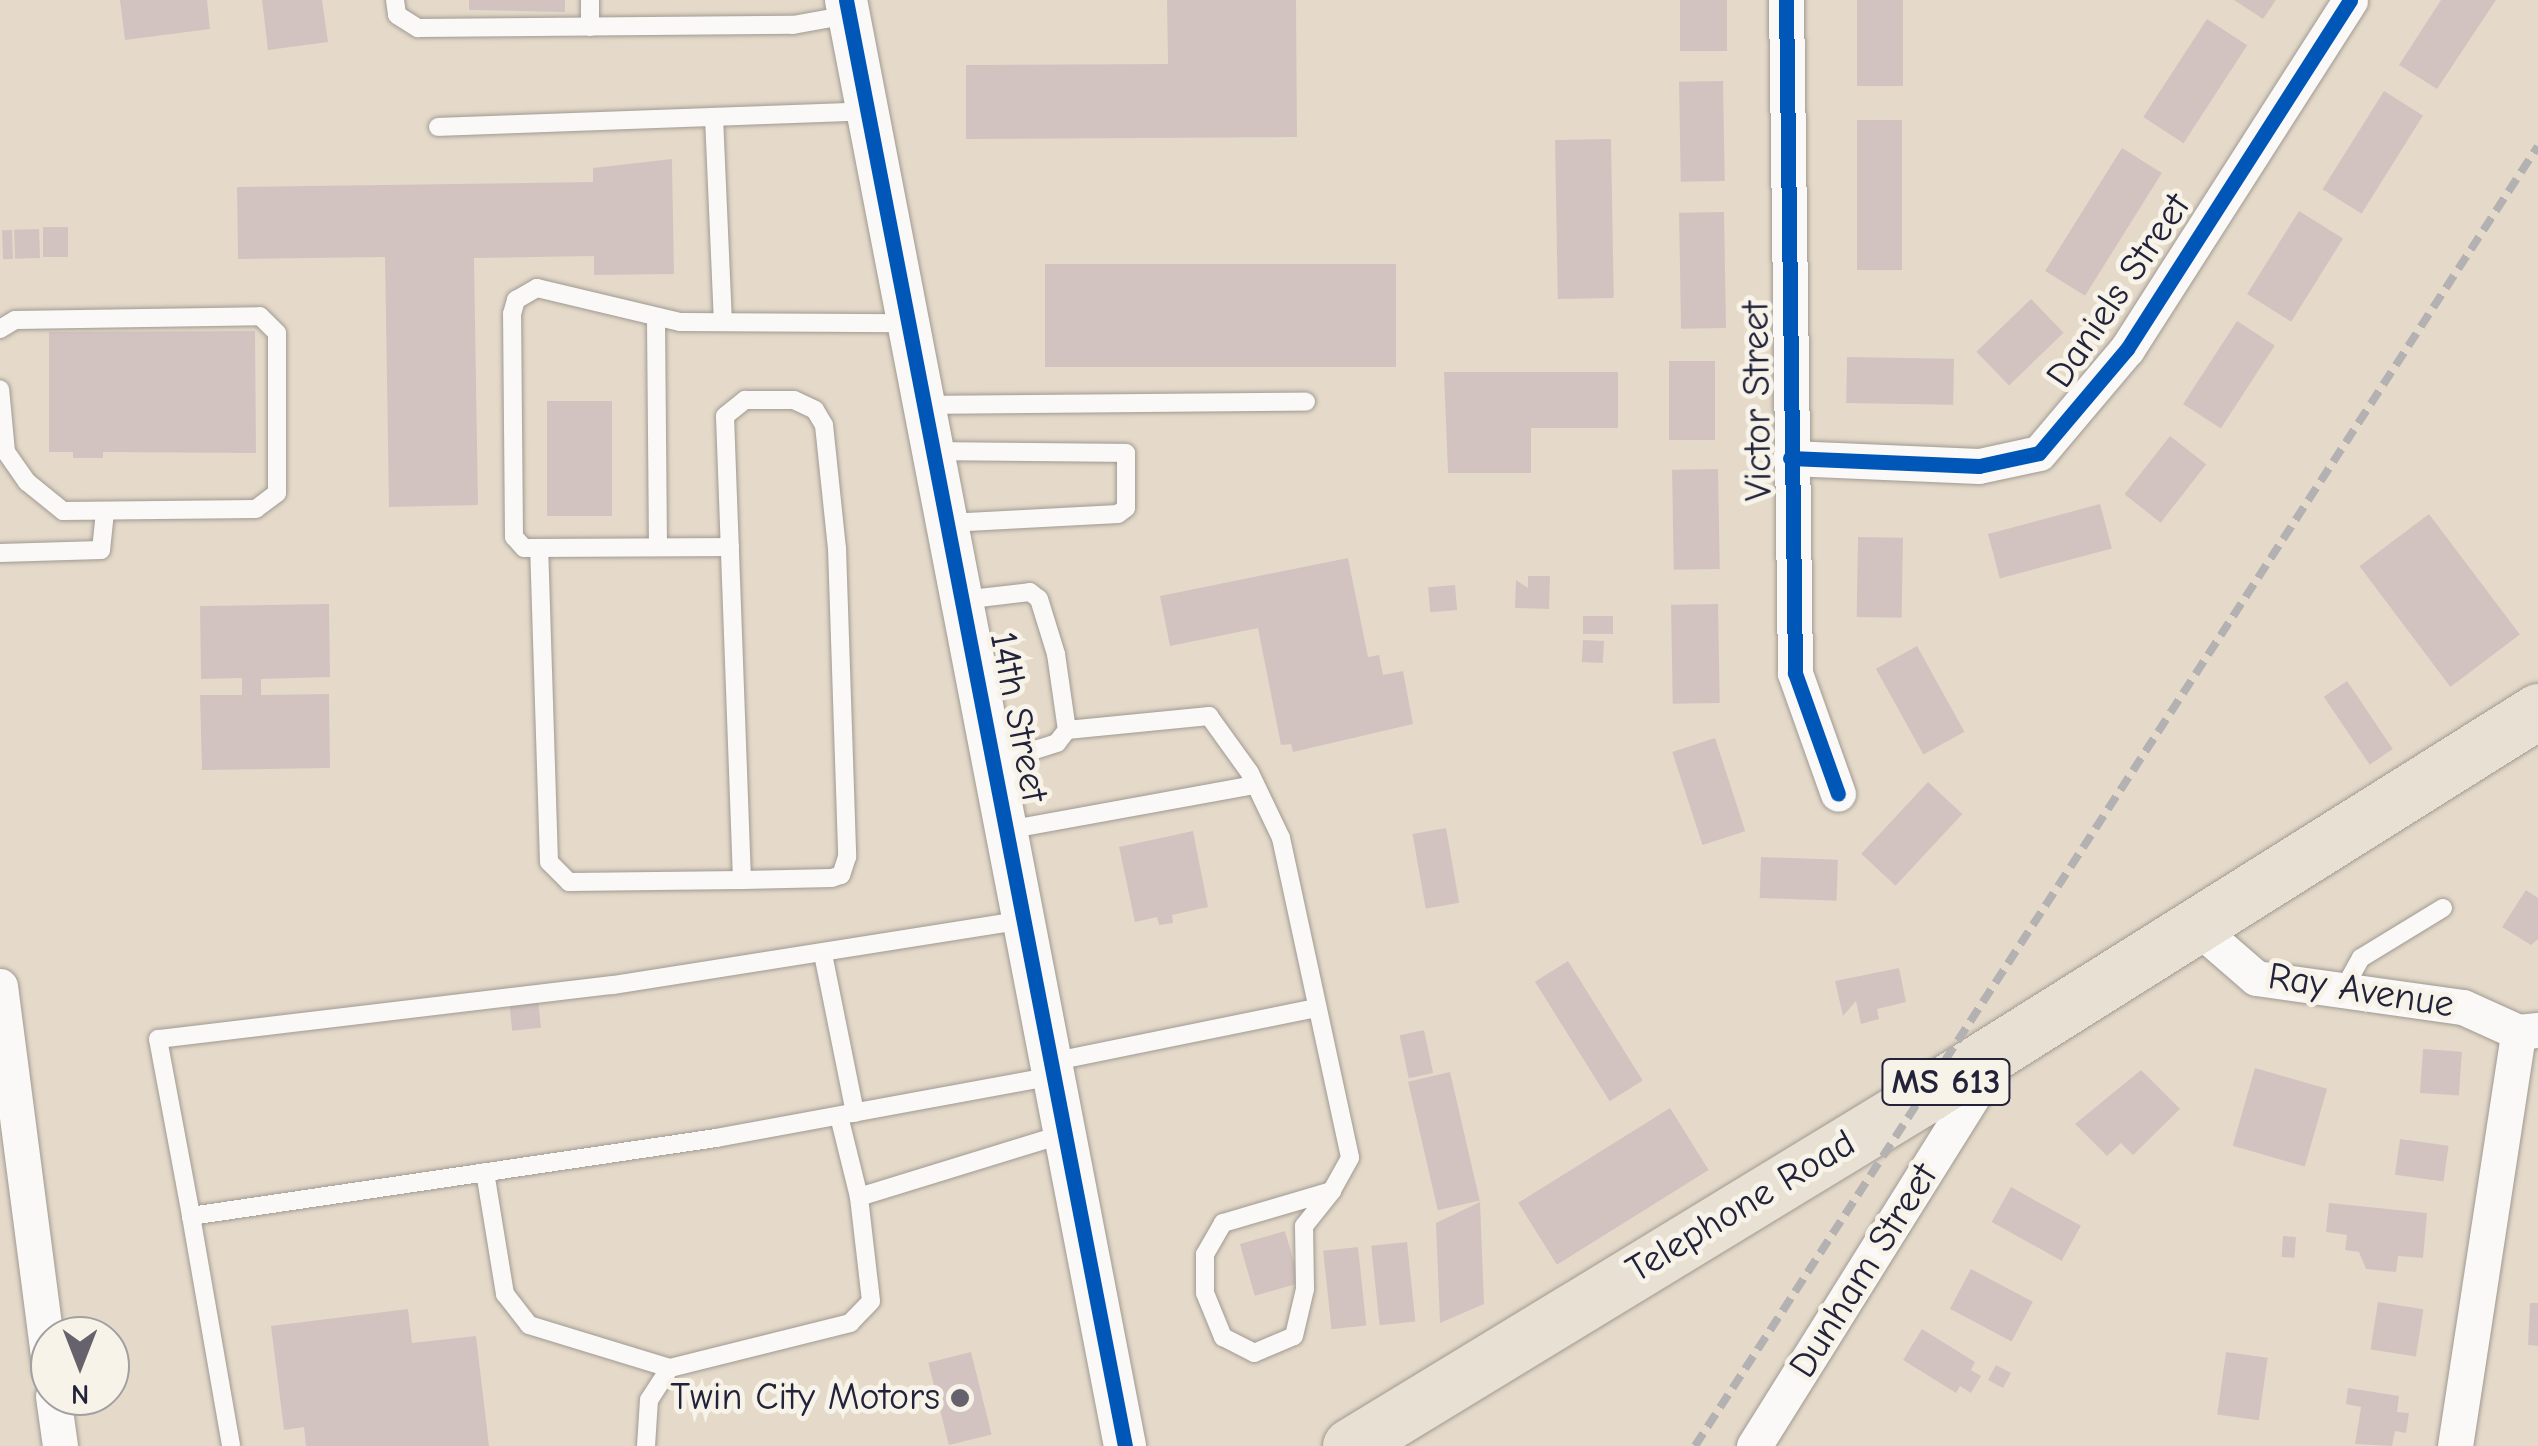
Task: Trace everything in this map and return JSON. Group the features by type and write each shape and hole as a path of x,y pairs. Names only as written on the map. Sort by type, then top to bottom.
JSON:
{"main road":[{"name":"Telephone Road","path":"1350,1446 2538,711"}],"street":[{"name":"Victor Street","path":"1786,0 1795,673 1838,794"},
{"name":"Daniels Street","path":"1790,458 1979,466 2039,452 2127,349 2350,0"},
{"name":"14th Street","path":"847,8 1124,1446"},
{"name":"Ray Avenue","path":"2196,926 2256,978 2463,1007 2528,1031"},
{"path":"0,986 43,1316"},
{"path":"2455,1446 2528,1031"},
{"name":"Dunham Street","path":"1754,1446 2004,1044"},
{"path":"56,1416 60,1446"}],"lane":[{"path":"395,0 397,15 418,28 793,25 847,8"},
{"path":"590,0 590,27"},
{"path":"438,127 868,111"},
{"path":"714,117 722,322"},
{"path":"730,547 524,548 514,537 516,300 537,288 656,319 908,322"},
{"path":"0,329 15,320 260,316 272,324 277,492 267,505 63,511 27,482 6,452 0,389"},
{"path":"656,319 658,548"},
{"path":"539,548 549,862 554,874 569,882 742,880 841,876 848,857 837,548 824,425 814,410 794,400 745,400 725,416 742,880"},
{"path":"924,405 1306,402"},
{"path":"933,451 1126,453 1126,508 1118,514 948,523"},
{"path":"0,553 101,550 105,512"},
{"path":"962,600 1019,592 1039,599 1067,730"},
{"path":"994,763 1057,743 1067,730 1209,716 1255,785 1280,838 1350,1158 1332,1192 1304,1226 1305,1290 1294,1336 1254,1353 1222,1337 1206,1293 1206,1254 1222,1223 1332,1192"},
{"path":"1007,830 1255,785"},
{"path":"2342,992 2360,958 2443,908"},
{"path":"232,1446 158,1039 823,954 1024,920"},
{"path":"485,1172 505,1294 529,1325 670,1368 850,1323 871,1301 823,954"},
{"path":"192,1216 847,1114 1317,1008"},
{"path":"859,1197 1065,1134"},
{"path":"646,1446 649,1400 670,1368"}],"building":[{"path":"120,0 207,0 210,29 125,40"},
{"path":"262,0 322,0 328,42 268,50"},
{"path":"469,0 565,0 565,12 469,10"},
{"path":"1167,0 1296,0 1297,137 966,139 966,65 1168,64"},
{"path":"1680,0 1727,0 1727,51 1680,51"},
{"path":"1857,0 1903,0 1903,86 1857,86"},
{"path":"2234,0 2276,0 2263,19"},
{"path":"2441,0 2496,0 2437,89 2399,65"},
{"path":"2207,19 2247,45 2184,143 2143,117"},
{"path":"1723,81 1725,181 1681,182 1679,82"},
{"path":"2384,91 2423,115 2362,214 2323,189"},
{"path":"1857,120 1902,120 1902,270 1857,270"},
{"path":"1611,139 1614,298 1558,299 1555,140"},
{"path":"2122,148 2162,173 2085,296 2045,271"},
{"path":"672,159 674,274 594,275 594,256 474,258 478,505 389,507 385,257 238,259 237,187 593,182 593,168"},
{"path":"2299,211 2343,239 2291,322 2247,294"},
{"path":"1724,212 1726,328 1681,329 1679,213"},
{"path":"43,227 68,227 68,257 43,257"},
{"path":"39,229 40,258 15,259 14,230"},
{"path":"2,230 12,230 13,259 3,259"},
{"path":"1045,264 1396,264 1396,367 1045,367"},
{"path":"2031,299 2064,333 2009,386 1976,352"},
{"path":"2237,321 2275,346 2221,429 2183,404"},
{"path":"255,331 256,453 103,452 103,458 73,458 73,452 49,452 49,332"},
{"path":"1847,357 1954,359 1953,405 1846,403"},
{"path":"1669,361 1715,361 1715,440 1669,440"},
{"path":"1444,372 1618,372 1618,428 1531,428 1531,473 1448,473"},
{"path":"547,401 612,401 612,516 547,516"},
{"path":"2170,436 2206,464 2161,523 2124,494"},
{"path":"1718,469 1720,569 1674,570 1672,470"},
{"path":"2100,504 2112,548 2000,578 1988,534"},
{"path":"2429,514 2520,635 2450,687 2360,566"},
{"path":"1858,537 1903,538 1902,618 1857,617"},
{"path":"1348,558 1368,657 1379,655 1383,675 1403,671 1413,724 1293,752 1291,744 1281,745 1258,628 1170,646 1160,596"},
{"path":"1528,576 1550,576 1549,609 1515,608 1516,580 1528,588"},
{"path":"1455,585 1457,610 1430,612 1428,587"},
{"path":"329,604 330,677 261,679 261,695 329,694 330,768 202,770 200,695 242,695 242,678 201,679 200,606"},
{"path":"1718,604 1720,703 1673,704 1671,605"},
{"path":"1583,616 1613,616 1613,634 1583,634"},
{"path":"1583,640 1604,641 1603,663 1582,662"},
{"path":"1917,646 1965,732 1923,754 1876,669"},
{"path":"2347,681 2393,749 2370,765 2324,697"},
{"path":"1715,738 1745,831 1702,845 1672,752"},
{"path":"1928,782 1962,814 1896,886 1861,854"},
{"path":"1446,828 1459,903 1426,909 1413,834"},
{"path":"1193,831 1208,907 1172,915 1173,923 1159,925 1157,917 1135,922 1119,847"},
{"path":"1761,857 1838,860 1837,901 1760,898"},
{"path":"2526,890 2538,898 2538,939 2531,945 2502,927"},
{"path":"1568,961 1643,1081 1610,1101 1535,982"},
{"path":"1899,968 1906,1002 1877,1009 1879,1019 1861,1024 1856,1001 1843,1016 1835,981"},
{"path":"538,999 541,1028 512,1031 509,1002"},
{"path":"1424,1030 1433,1073 1409,1078 1400,1035"},
{"path":"2423,1049 2462,1052 2459,1096 2420,1093"},
{"path":"2255,1068 2327,1089 2305,1167 2233,1146"},
{"path":"2141,1070 2180,1109 2133,1155 2121,1143 2107,1156 2075,1124"},
{"path":"1450,1072 1480,1201 1438,1210 1408,1082"},
{"path":"1670,1108 1709,1170 1557,1265 1518,1203"},
{"path":"2400,1139 2449,1146 2444,1181 2395,1175"},
{"path":"2011,1187 2081,1226 2062,1261 1992,1222"},
{"path":"1480,1202 1484,1304 1440,1323 1436,1223"},
{"path":"2329,1203 2427,1213 2423,1258 2398,1256 2396,1272 2366,1269 2359,1252 2345,1250 2347,1235 2326,1232"},
{"path":"1285,1231 1300,1283 1255,1296 1240,1244"},
{"path":"2283,1236 2296,1237 2295,1258 2282,1257"},
{"path":"1407,1242 1415,1322 1380,1325 1371,1246"},
{"path":"1358,1247 1366,1326 1331,1329 1323,1251"},
{"path":"1971,1269 2033,1302 2012,1342 1950,1309"},
{"path":"2378,1302 2423,1309 2416,1357 2370,1349"},
{"path":"2530,1303 2538,1303 2538,1346 2528,1345"},
{"path":"408,1309 412,1343 476,1336 489,1446 306,1446 304,1427 284,1430 271,1326"},
{"path":"1922,1329 1975,1362 1971,1370 1981,1376 1971,1393 1960,1386 1956,1393 1903,1360"},
{"name":"Twin City Motors","path":"971,1352 992,1434 949,1445 928,1363"},
{"path":"2226,1352 2268,1358 2259,1420 2217,1414"},
{"path":"1996,1365 2011,1373 2003,1388 1988,1380"},
{"path":"2348,1388 2399,1396 2397,1412 2409,1413 2406,1433 2395,1431 2392,1446 2355,1444 2361,1407 2346,1404"}],"railway":[{"path":"1695,1446 2538,146"}],"cycle path":[{"path":"846,0 1125,1446"},
{"path":"1786,0 1795,673 1838,794"},
{"path":"1790,458 1979,466 2039,453 2127,349 2350,0"}],"place":[{"name":"Twin City Motors","path":"960,1398"}]}
